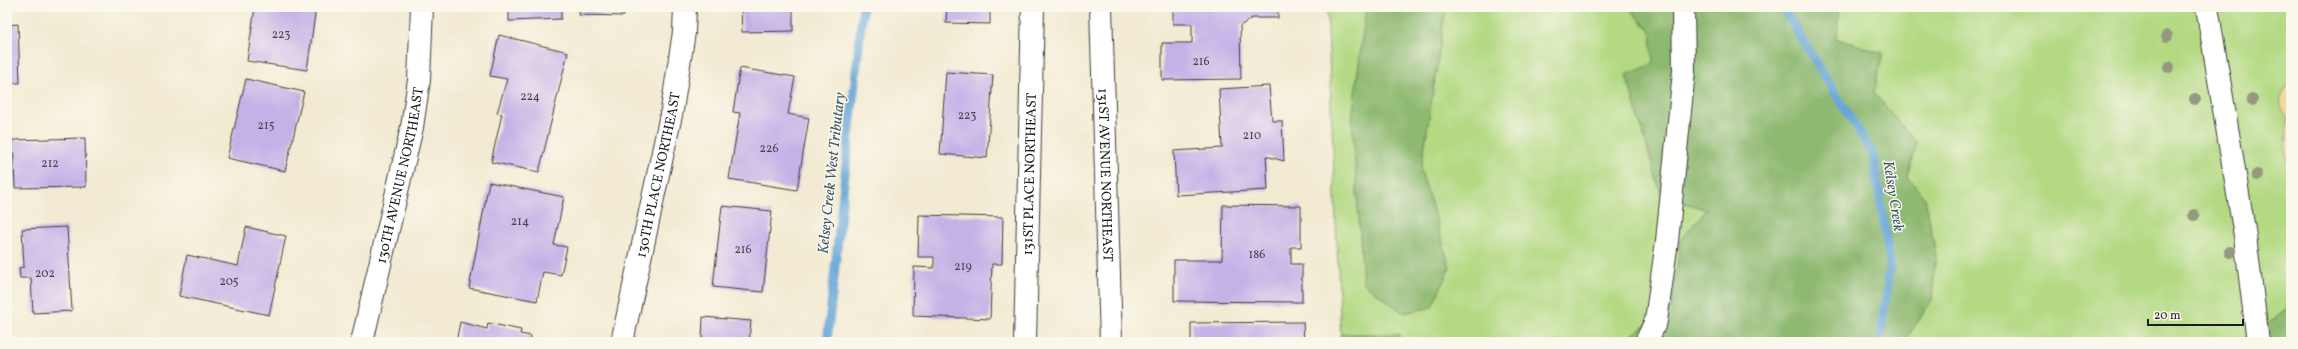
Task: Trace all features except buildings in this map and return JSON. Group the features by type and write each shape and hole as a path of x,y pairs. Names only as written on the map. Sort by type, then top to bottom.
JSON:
{"street":[{"name":"130TH AVENUE NORTHEAST","path":"362,342 412,126 419,80 422,7"},
{"name":"130TH PLACE NORTHEAST","path":"622,342 672,110 684,32 685,7"},
{"name":"131ST PLACE NORTHEAST","path":"1025,342 1033,7"},
{"name":"131ST AVENUE NORTHEAST","path":"1101,7 1111,342"},
{"path":"1646,342 1656,321 1667,241 1684,71 1683,7"},
{"path":"2207,7 2245,236 2258,342"}],"green space":[{"path":"1327,7 2291,7 2291,342 1341,342"},
{"path":"1366,7 1446,7 1421,170 1450,267 1432,307 1404,313 1363,283 1352,118"},
{"path":"1628,7 1839,7 1837,39 1883,53 1874,93 1917,143 1908,178 1925,198 1936,255 1932,300 1904,342 1630,342 1632,335 1671,308 1681,239 1706,210 1661,195 1626,75 1653,64 1651,32"},
{"path":"2291,307 2291,342 2238,342 2243,340"},
{"path":"1340,334 1400,334 1399,342 1341,342"}],"sand":[{"path":"2286,86 2291,86 2291,164 2286,160 2287,117 2280,102"}],"waterway":[{"name":"Kelsey Creek West Tributary","path":"827,342 863,7"},
{"name":"Kelsey Creek","path":"1782,7 1873,154 1890,263 1880,342"}]}
